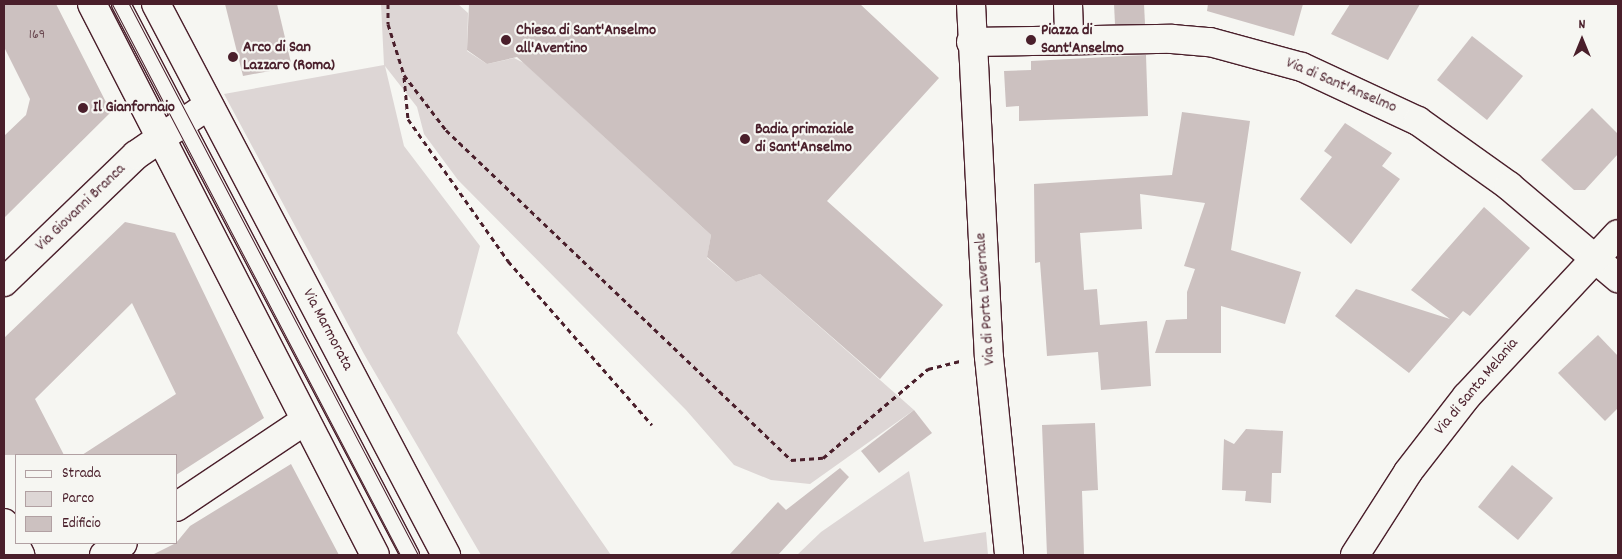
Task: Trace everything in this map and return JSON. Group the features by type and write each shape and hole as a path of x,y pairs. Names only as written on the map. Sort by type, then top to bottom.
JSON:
{"street":[{"path":"92,4 375,555"},
{"name":"Via Marmorata","path":"156,4 446,555"},
{"path":"970,4 971,42 1069,40 1068,4"},
{"name":"Via di Sant'Anselmo","path":"1069,40 1210,42 1321,74 1426,127 1509,186 1618,278"},
{"name":"Via di Porta Lavernale","path":"971,42 989,357 1010,555"},
{"path":"161,136 209,105"},
{"name":"Via Giovanni Branca","path":"4,282 118,170 161,136"},
{"name":"Via di Santa Melania","path":"1355,555 1408,472 1467,396 1618,234"},
{"path":"178,506 306,420"},
{"path":"4,524 20,555"},
{"path":"104,555 121,544"}],"lane":[{"name":"Via Marmorata","path":"121,4 184,120 410,555"}],"path":[{"path":"388,4 388,24 404,75 408,119 508,262 652,426"},
{"path":"404,75 446,130 791,460 823,458 928,368 989,357"}],"green space":[{"path":"381,4 458,4 468,13 467,51 487,64 514,58 524,63 711,235 707,258 736,282 760,274 914,410 810,484 771,480 734,465 686,410 458,180 424,134 417,107 385,66 404,146 480,246 457,333 611,555 481,555 364,354 224,94 384,65"},
{"path":"909,471 924,542 986,532 988,555 797,555 821,532"}],"building":[{"path":"4,4 56,4 111,112 4,218 4,136 26,115 30,99 4,47"},
{"path":"225,4 277,4 292,67 243,76"},
{"name":"Badia primaziale di Sant'Anselmo","path":"469,4 860,4 939,78 827,201 943,305 880,379 760,274 736,282 707,257 711,235 517,57 487,64 467,50"},
{"path":"1114,4 1144,4 1145,24 1115,24"},
{"path":"1208,4 1303,4 1294,36 1207,11"},
{"path":"1350,4 1420,4 1388,60 1331,34"},
{"path":"1472,36 1523,76 1487,120 1437,80"},
{"path":"1146,55 1148,116 1019,121 1019,106 1006,107 1004,71 1031,70 1031,61"},
{"path":"1592,108 1618,134 1618,154 1585,190 1574,190 1541,160"},
{"path":"1182,112 1250,121 1231,250 1301,272 1285,324 1221,306 1221,353 1155,353 1166,320 1187,319 1187,292 1195,269 1184,266 1205,203 1140,194 1142,229 1080,233 1084,290 1097,289 1100,325 1147,321 1151,386 1101,390 1098,352 1047,356 1040,262 1035,263 1034,184 1172,175"},
{"path":"1345,123 1392,153 1382,166 1400,179 1351,244 1300,199 1332,157 1324,151"},
{"path":"1484,207 1530,248 1470,316 1463,311 1409,373 1335,316 1356,289 1450,319 1411,290"},
{"path":"125,222 175,233 264,418 178,474 178,454 84,454 176,394 132,303 35,399 63,454 4,455 4,338"},
{"path":"1598,335 1618,356 1618,408 1605,421 1558,373"},
{"path":"914,410 932,433 879,473 861,451"},
{"path":"1095,423 1098,490 1082,491 1084,555 1047,555 1042,425"},
{"path":"1246,429 1283,431 1281,473 1272,473 1271,503 1245,501 1246,491 1222,490 1224,439 1234,444"},
{"path":"291,464 339,555 152,555 174,544 178,544 178,541 190,526"},
{"path":"1512,465 1553,498 1518,540 1478,507"},
{"path":"840,468 849,477 778,555 729,555 778,502 786,510"}],"tram line":[{"path":"112,4 400,555"},
{"path":"129,4 418,555"}],"place":[{"name":"Chiesa di Sant'Anselmo all'Aventino","path":"506,40"},
{"name":"Piazza di Sant'Anselmo","path":"1031,40"},
{"name":"Arco di San Lazzaro (Roma)","path":"233,57"},
{"name":"Il Gianfornaio","path":"83,108"},
{"name":"Badia primaziale di Sant'Anselmo","path":"745,139"}]}
